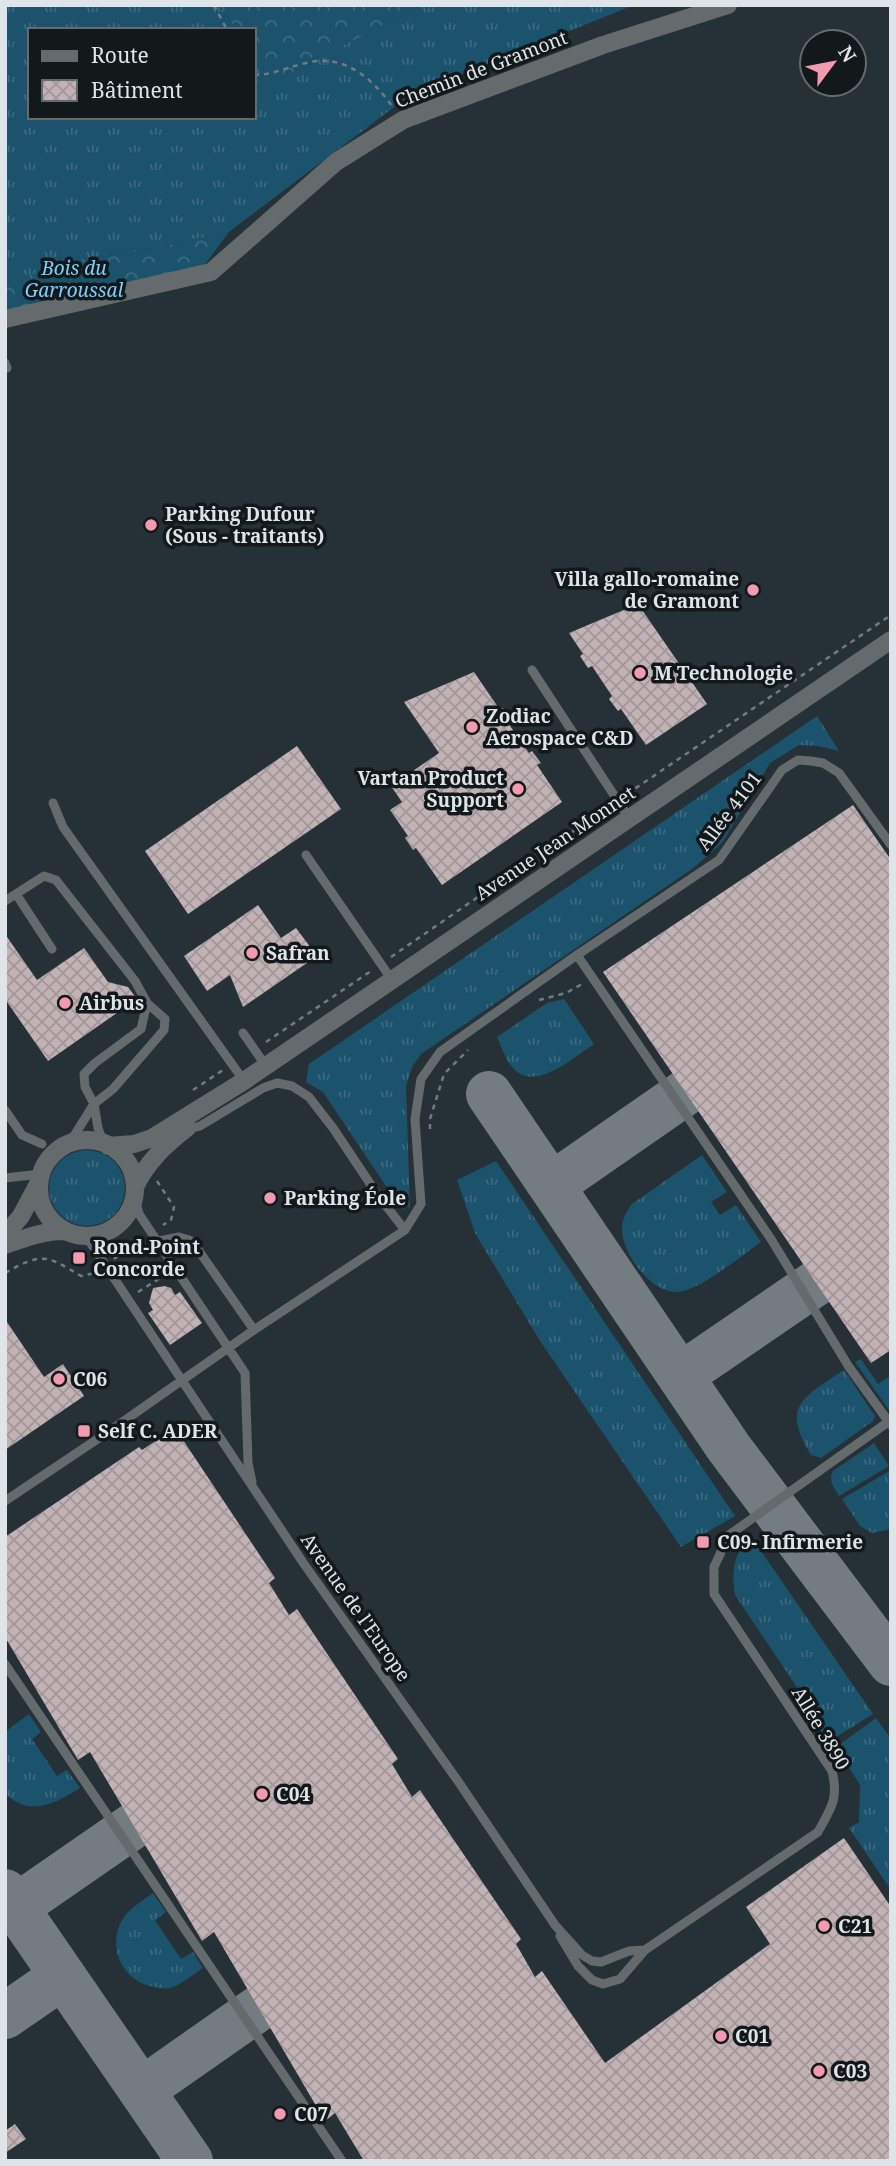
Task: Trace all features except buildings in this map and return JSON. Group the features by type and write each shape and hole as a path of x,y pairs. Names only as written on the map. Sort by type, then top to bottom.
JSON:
{"street":[{"name":"Chemin de Gramont","path":"5,319 211,272 336,162 403,120 603,45 728,5"},
{"name":"Avenue Jean Monnet","path":"106,1145 134,1144 152,1138 244,1081 891,640"},
{"name":"Avenue Jean Monnet","path":"134,1191 147,1165 184,1130 244,1081"},
{"path":"5,1235 21,1216 52,1155 69,1144 93,1141 106,1145 124,1158 133,1177 134,1191 130,1208 123,1220 112,1229 100,1235 86,1236 51,1231 5,1244"},
{"path":"40,1178 41,1204 54,1224 64,1231"}],"lane":[{"path":"532,670 629,818"},
{"name":"Allée 4101","path":"405,1230 421,1204 415,1119 421,1079 440,1052 577,955 719,860 782,770 798,760 822,763 839,773 891,845"},
{"path":"53,803 64,827 244,1081"},
{"path":"306,855 392,980"},
{"path":"5,901 44,876 56,880 135,981 147,1003 165,1019 164,1030 113,1089 94,1104 69,1144"},
{"path":"16,894 52,949"},
{"path":"577,955 771,1240 849,1367 890,1423"},
{"path":"106,1145 98,1128 94,1104 85,1087 84,1074 141,1029 147,1003"},
{"path":"243,1032 266,1066"},
{"path":"5,1501 405,1230 309,1097 292,1086 277,1083 263,1088 200,1126 184,1130"},
{"path":"5,1110 22,1135 42,1144"},
{"path":"5,1178 40,1178"},
{"path":"134,1191 139,1214 245,1373 248,1463 254,1490"},
{"name":"Avenue de l'Europe","path":"86,1236 254,1490 555,1925"},
{"path":"159,1241 179,1237 192,1241 254,1330"},
{"name":"Allée 3890","path":"645,1950 818,1832 834,1804 836,1787 831,1771 714,1594 715,1567 729,1535 890,1423"},
{"path":"5,1664 342,2161"},
{"path":"555,1925 578,1966 592,1980 603,1984 620,1979 645,1950"},
{"path":"555,1925 582,1955 592,1961 601,1962 629,1951 645,1950"}],"path":[{"path":"214,5 226,28"},
{"path":"256,75 267,75 310,62 339,62 355,68 379,87 403,120"},
{"path":"254,1049 891,615"},
{"path":"530,1005 540,999 566,993 592,978"},
{"path":"430,1132 430,1119 444,1073 472,1046"},
{"path":"186,1096 232,1064"},
{"path":"132,1296 170,1271"}],"green space":[{"path":"5,5 220,5 235,28 28,28 28,119 256,119 256,72 263,86 422,5 634,5 410,95 229,232 124,254 70,260 5,285"},
{"path":"220,5 422,5 263,87 256,72 256,28 235,28"},
{"name":"Bois du Garroussal","path":"229,232 200,271 5,313 5,285 70,260 124,254"},
{"path":"817,716 839,751 799,745 770,763 722,843 692,869 421,1054 412,1067 406,1086 410,1209 408,1206 402,1210 323,1092 306,1082 309,1064"},
{"path":"564,999 594,1044 565,1064 542,1075 531,1077 521,1074 510,1064 497,1037 547,1003"},
{"path":"87,1150 101,1153 114,1161 122,1174 125,1188 122,1202 114,1215 101,1223 87,1226 73,1223 60,1215 52,1202 49,1188 52,1174 60,1161 73,1153"},
{"path":"702,1155 727,1192 711,1202 720,1215 736,1205 761,1242 702,1283 683,1291 672,1292 651,1281 633,1261 623,1238 623,1221 632,1204"},
{"path":"496,1161 735,1516 681,1547 540,1341 475,1233 457,1180"},
{"path":"861,1359 878,1384 891,1376 891,1409 889,1410 855,1362"},
{"path":"844,1370 875,1416 873,1421 821,1458 811,1455 797,1424 797,1413 808,1396"},
{"path":"874,1443 889,1466 839,1496 831,1481 833,1471"},
{"path":"891,1470 891,1529 872,1533 860,1526 842,1499"},
{"path":"750,1535 873,1714 830,1741 822,1739 817,1717 735,1595 735,1563"},
{"path":"29,1714 41,1732 32,1739 57,1776 67,1770 80,1788 43,1806 23,1805 5,1793 5,1732"},
{"path":"876,1718 891,1739 891,1890 849,1828 859,1822 860,1785 836,1747"},
{"path":"153,1893 166,1912 155,1920 181,1959 193,1952 203,1968 171,1988 155,1987 135,1979 127,1972 117,1953 117,1932 124,1917"}],"taxiway":[{"path":"552,1185 686,1092"},
{"path":"489,1094 729,1448 891,1663"},
{"path":"680,1376 816,1283"},
{"path":"16,1907 133,1826"},
{"path":"5,1892 190,2161"},
{"path":"5,2016 63,1976"},
{"path":"142,2090 259,2008"}],"place":[{"name":"Parking Dufour (Sous - traitants)","path":"151,525"},
{"name":"Villa gallo-romaine de Gramont","path":"753,590"},
{"name":"M Technologie","path":"640,673"},
{"name":"Zodiac Aerospace C&D","path":"472,727"},
{"name":"Vartan Product Support","path":"518,789"},
{"name":"Safran","path":"252,953"},
{"name":"Airbus","path":"65,1003"},
{"name":"Parking Éole","path":"270,1198"},
{"name":"Rond-Point Concorde","path":"79,1258"},
{"name":"C06","path":"59,1379"},
{"name":"Self C. ADER","path":"84,1431"},
{"name":"C09- Infirmerie","path":"703,1542"},
{"name":"C04","path":"262,1794"},
{"name":"C21","path":"824,1926"},
{"name":"C01","path":"721,2036"},
{"name":"C03","path":"819,2071"},
{"name":"C07","path":"280,2114"}]}
